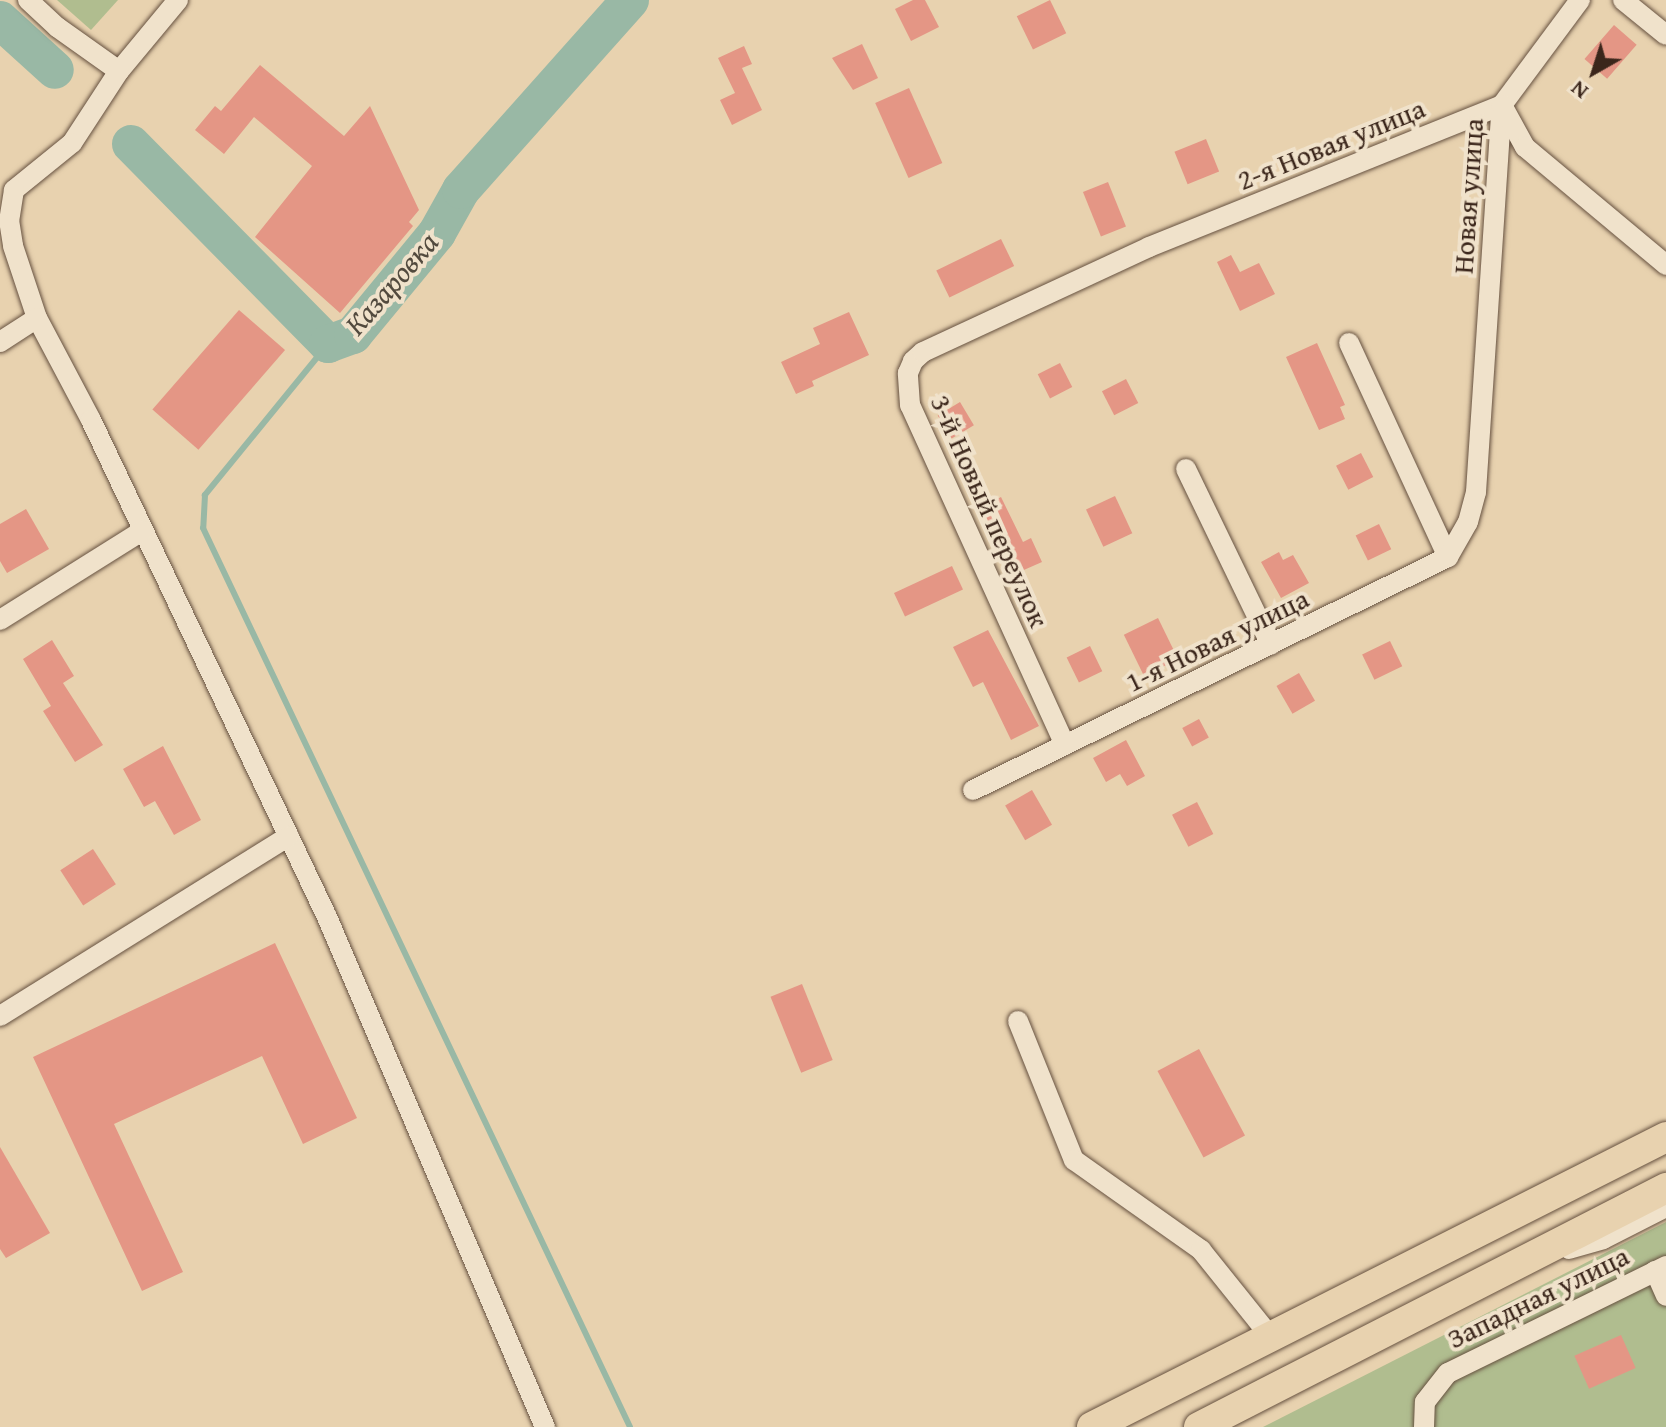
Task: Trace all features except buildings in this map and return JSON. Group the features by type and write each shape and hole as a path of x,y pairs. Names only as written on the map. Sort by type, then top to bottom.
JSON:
{"highway":[{"path":"1092,1427 1666,1137"},
{"path":"1199,1427 1666,1188"},
{"path":"1269,1335 1292,1382"}],"street":[{"path":"28,0 57,27 119,71"},
{"path":"178,0 119,71 72,143 7,184 13,246 37,318 91,420 289,836 545,1427"},
{"path":"1502,105 1580,0"},
{"path":"1623,0 1666,35"},
{"name":"2-я Новая улица","path":"1149,247 1502,105"},
{"name":"Новая улица","path":"1502,105 1525,147 1666,265"},
{"name":"Новая улица","path":"1448,557 1468,522 1476,492 1502,105"},
{"name":"3-й Новый переулок","path":"1065,745 910,405 908,373 913,361 923,352 1149,247"},
{"path":"0,342 37,318"},
{"path":"1349,343 1448,557"},
{"path":"1186,469 1271,645"},
{"path":"0,620 142,531"},
{"name":"1-я Новая улица","path":"973,790 1448,557"},
{"path":"0,1016 289,836"},
{"path":"1018,1021 1074,1160 1201,1250 1269,1335"},
{"path":"1523,1263 1603,1239 1666,1207"},
{"path":"1660,1268 1666,1296"},
{"name":"Западная улица","path":"1424,1427 1425,1402 1448,1373 1660,1268"}],"green space":[{"path":"57,0 118,0 91,30"},
{"path":"1666,1222 1666,1427 1263,1427"}],"waterway":[{"name":"Казаровка","path":"131,144 328,344 353,335 437,233 461,190 630,0"},
{"name":"Казаровка","path":"0,20 55,70"},
{"path":"328,344 205,495 203,528 630,1427"}]}
